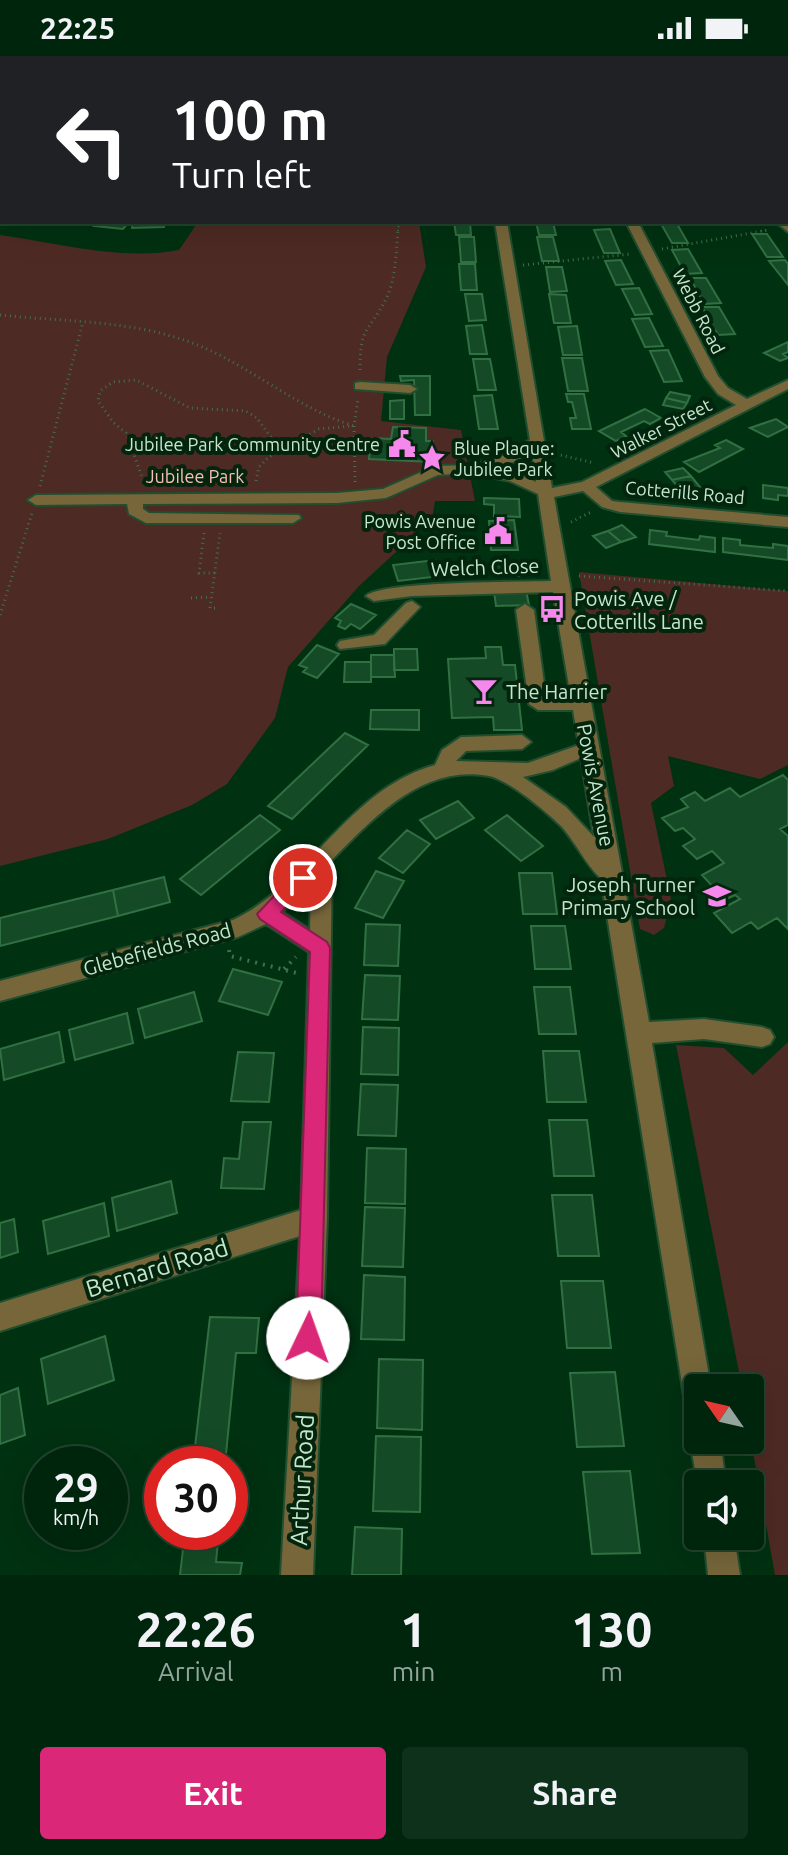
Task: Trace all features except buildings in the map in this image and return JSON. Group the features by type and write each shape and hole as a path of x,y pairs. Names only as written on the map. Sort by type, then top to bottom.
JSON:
{"street":[{"name":"Powis Avenue","path":"501,224 537,448 548,493 559,580 641,1033 695,1374"},
{"name":"Webb Road","path":"633,224 712,377 723,391 746,405"},
{"name":"Walker Street","path":"548,493 586,486 788,384"},
{"path":"360,386 410,389"},
{"path":"36,500 364,496 386,493 435,471 471,469 537,448"},
{"path":"471,469 514,477 548,493"},
{"name":"Cotterills Road","path":"586,486 602,501 617,506 788,522"},
{"path":"141,499 135,511 146,518 222,518 293,525 295,498"},
{"name":"Welch Close","path":"374,596 412,599 559,580"},
{"path":"412,599 413,628"},
{"path":"346,645 379,640 412,599"},
{"path":"525,610 538,704 581,704"},
{"path":"443,769 449,755 461,744 522,742"},
{"name":"Glebefields Road","path":"0,991 223,932 267,914 389,795 428,772 443,769 528,770 590,749"},
{"path":"494,769 548,803 590,842 616,892"},
{"name":"Arthur Road","path":"297,1575 314,1219 322,857"},
{"path":"267,914 320,948"},
{"path":"641,1033 704,1029 762,1037"},
{"name":"Bernard Road","path":"0,1317 314,1219"},
{"path":"721,1550 724,1575"}],"path":[{"path":"364,496 354,480 360,341 386,299 393,276 399,224"},
{"path":"0,315 150,330 196,344 305,407 336,422 354,426"},
{"path":"0,615 36,500 83,322"},
{"path":"141,499 134,447 98,401 100,391 118,380 145,383 187,408 241,410 252,414 263,426 268,439 286,449"},
{"path":"255,498 259,467 269,457 319,429 354,426"},
{"path":"537,448 601,465"},
{"path":"344,467 354,468"},
{"path":"551,526 566,526 581,515 617,506"},
{"path":"215,608 210,608 222,518"},
{"path":"192,533 206,533 199,573 215,573"},
{"path":"559,580 788,591"},
{"path":"191,598 211,597"},
{"path":"223,932 230,956 319,977"}],"green space":[{"name":"Jubilee Park","path":"197,224 419,224 426,267 387,357 381,421 461,430 475,501 435,501 432,519 359,586 288,667 275,718 227,784 192,805 108,839 0,866 0,235 112,252 179,250"},
{"path":"579,572 788,591 788,765 760,779 668,756 674,786 651,803 671,899 664,928 654,935 640,929"},
{"path":"788,1042 788,1575 775,1575 764,1513 764,1470 756,1470 753,1454 764,1454 764,1374 739,1374 676,1045 724,1048 753,1075"}],"place":[{"name":"Jubilee Park Community Centre","path":"402,444"},
{"name":"Blue Plaque: Jubilee Park","path":"432,458"},
{"name":"Powis Avenue Post Office","path":"498,531"},
{"name":"Powis Ave / Cotterills Lane","path":"552,609"},
{"name":"The Harrier","path":"484,691"},
{"name":"Joseph Turner Primary School","path":"717,896"}],"route":[{"path":"303,878 267,914 320,948 308,1338"}]}
